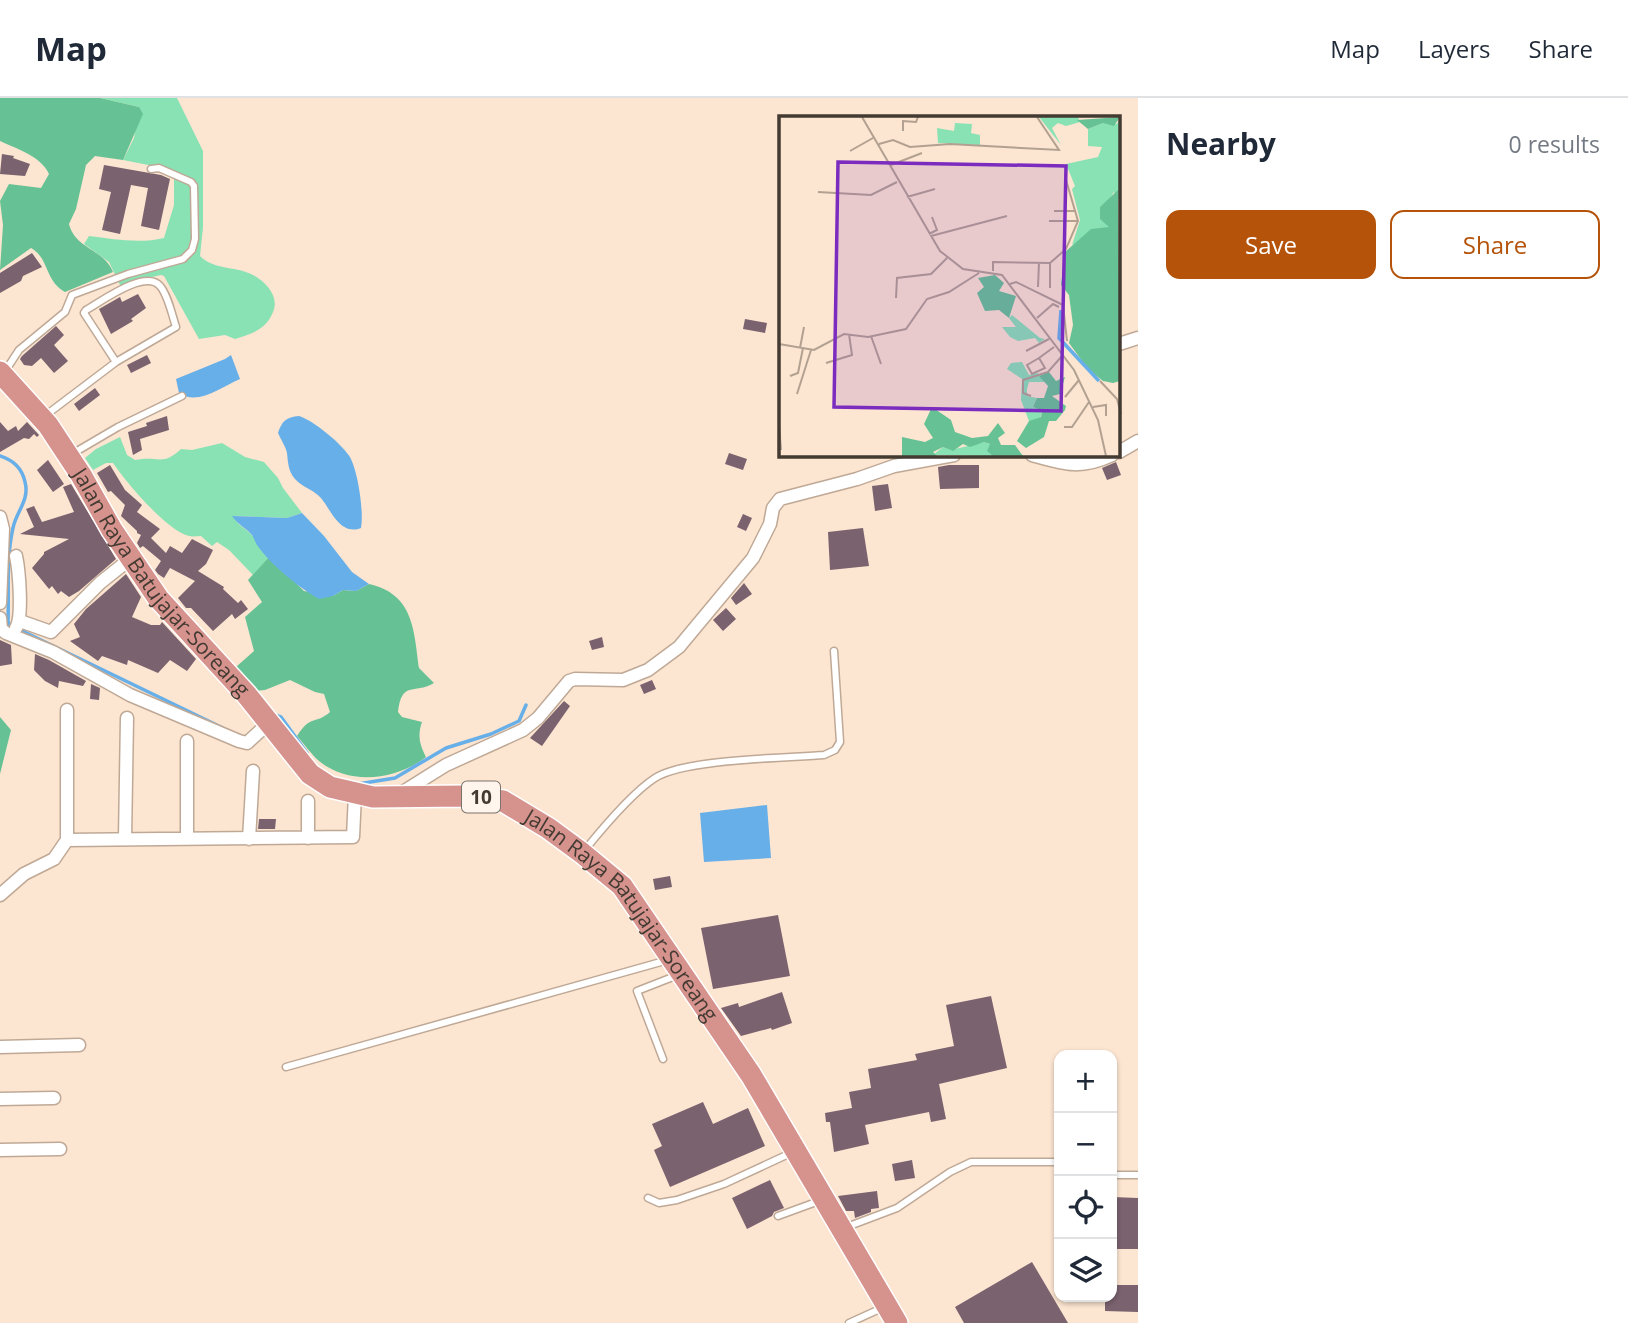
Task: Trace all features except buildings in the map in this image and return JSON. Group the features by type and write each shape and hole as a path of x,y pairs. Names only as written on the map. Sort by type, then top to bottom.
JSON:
{"highway":[{"name":"Jalan Raya Batujajar-Soreang","path":"1,374 42,418 69,456 130,559 158,598 246,694 310,774 330,787 355,794 465,796 503,801 582,853 622,886 751,1075 892,1314"}],"street":[{"path":"1120,344 1138,338"},
{"path":"1120,451 1138,441"},
{"path":"396,796 446,765 523,730 538,718 569,681 623,680 648,670 679,647 753,558 779,499 894,467 944,457"},
{"path":"1046,457 1093,464 1108,457"},
{"path":"0,517 3,529 0,603"},
{"path":"11,626 20,578 16,556"},
{"path":"11,626 51,632 100,583 130,559"},
{"path":"11,626 131,695 239,741 247,743 260,731 271,727"},
{"path":"0,895 24,874 54,859 67,840 67,710"},
{"path":"125,839 127,718"},
{"path":"187,741 187,838"},
{"path":"248,839 253,771"},
{"path":"67,840 353,838 355,794"},
{"path":"308,800 308,838"},
{"path":"0,1047 79,1045"},
{"path":"0,1099 54,1098"},
{"path":"0,1150 60,1149"}],"lane":[{"path":"1,374 19,350 65,312 72,295 128,274 183,259 192,250 195,239 194,186 159,168 151,169"},
{"path":"42,418 116,362 176,327 161,286 152,280 138,281 84,313 116,362"},
{"path":"69,456 118,427 182,396"},
{"path":"582,853 601,830 653,779 666,772 738,761 824,755 835,750 840,742 834,651"},
{"path":"663,1059 637,991 678,965"},
{"path":"286,1067 678,965"},
{"path":"648,1198 659,1203 677,1200 724,1184 795,1151"},
{"path":"840,1229 897,1208 950,1172 971,1162 1054,1162"},
{"path":"1117,1175 1138,1175"},
{"path":"778,1216 823,1200"},
{"path":"849,1323 892,1314"}],"green space":[{"path":"0,98 100,98 139,107 143,114 123,160 95,156 86,165 76,209 69,224 77,239 103,258 113,272 65,292 54,282 41,258 31,248 0,270 3,225 0,201 9,184 41,188 49,174 40,162 0,141"},
{"path":"100,98 177,98 203,151 203,227 200,256 211,264 251,274 266,285 273,295 275,306 262,327 235,339 225,335 199,339 164,276 134,281 121,287 109,262 84,244 89,236 136,241 164,238 174,205 174,170 123,160 134,138 139,107"},
{"path":"120,437 127,455 135,460 164,459 181,449 192,450 222,443 245,457 264,462 302,513 287,518 233,516 269,557 253,575 229,550 217,542 212,546 201,536 189,536 170,526 137,493 113,463 106,463 93,470 85,458"},
{"path":"269,557 304,591 333,596 343,590 356,591 369,584 384,589 403,605 413,628 419,668 434,683 406,692 402,696 398,712 402,717 422,722 420,740 426,757 401,771 373,777 359,777 331,769 319,761 297,736 310,722 330,712 324,694 290,680 265,690 254,691 236,667 254,651 245,617 262,602 248,580"},
{"path":"0,717 11,730 0,774"}],"water":[{"path":"231,355 240,379 202,396 179,393 176,379"},
{"path":"299,416 327,433 350,457 360,492 361,528 354,530 342,525 321,498 298,482 291,473 278,433 285,420"},
{"path":"302,513 352,572 369,584 356,591 343,590 333,596 319,599 277,568 252,535 232,516 287,518"},
{"path":"767,805 771,858 704,862 700,813"}],"waterway":[{"path":"0,456 13,462 19,469 26,488 26,495 13,528 9,551 10,625 225,729"},
{"path":"358,784 395,778 446,748 491,734 519,721 526,705"},
{"path":"275,715 281,717 307,753"}]}
